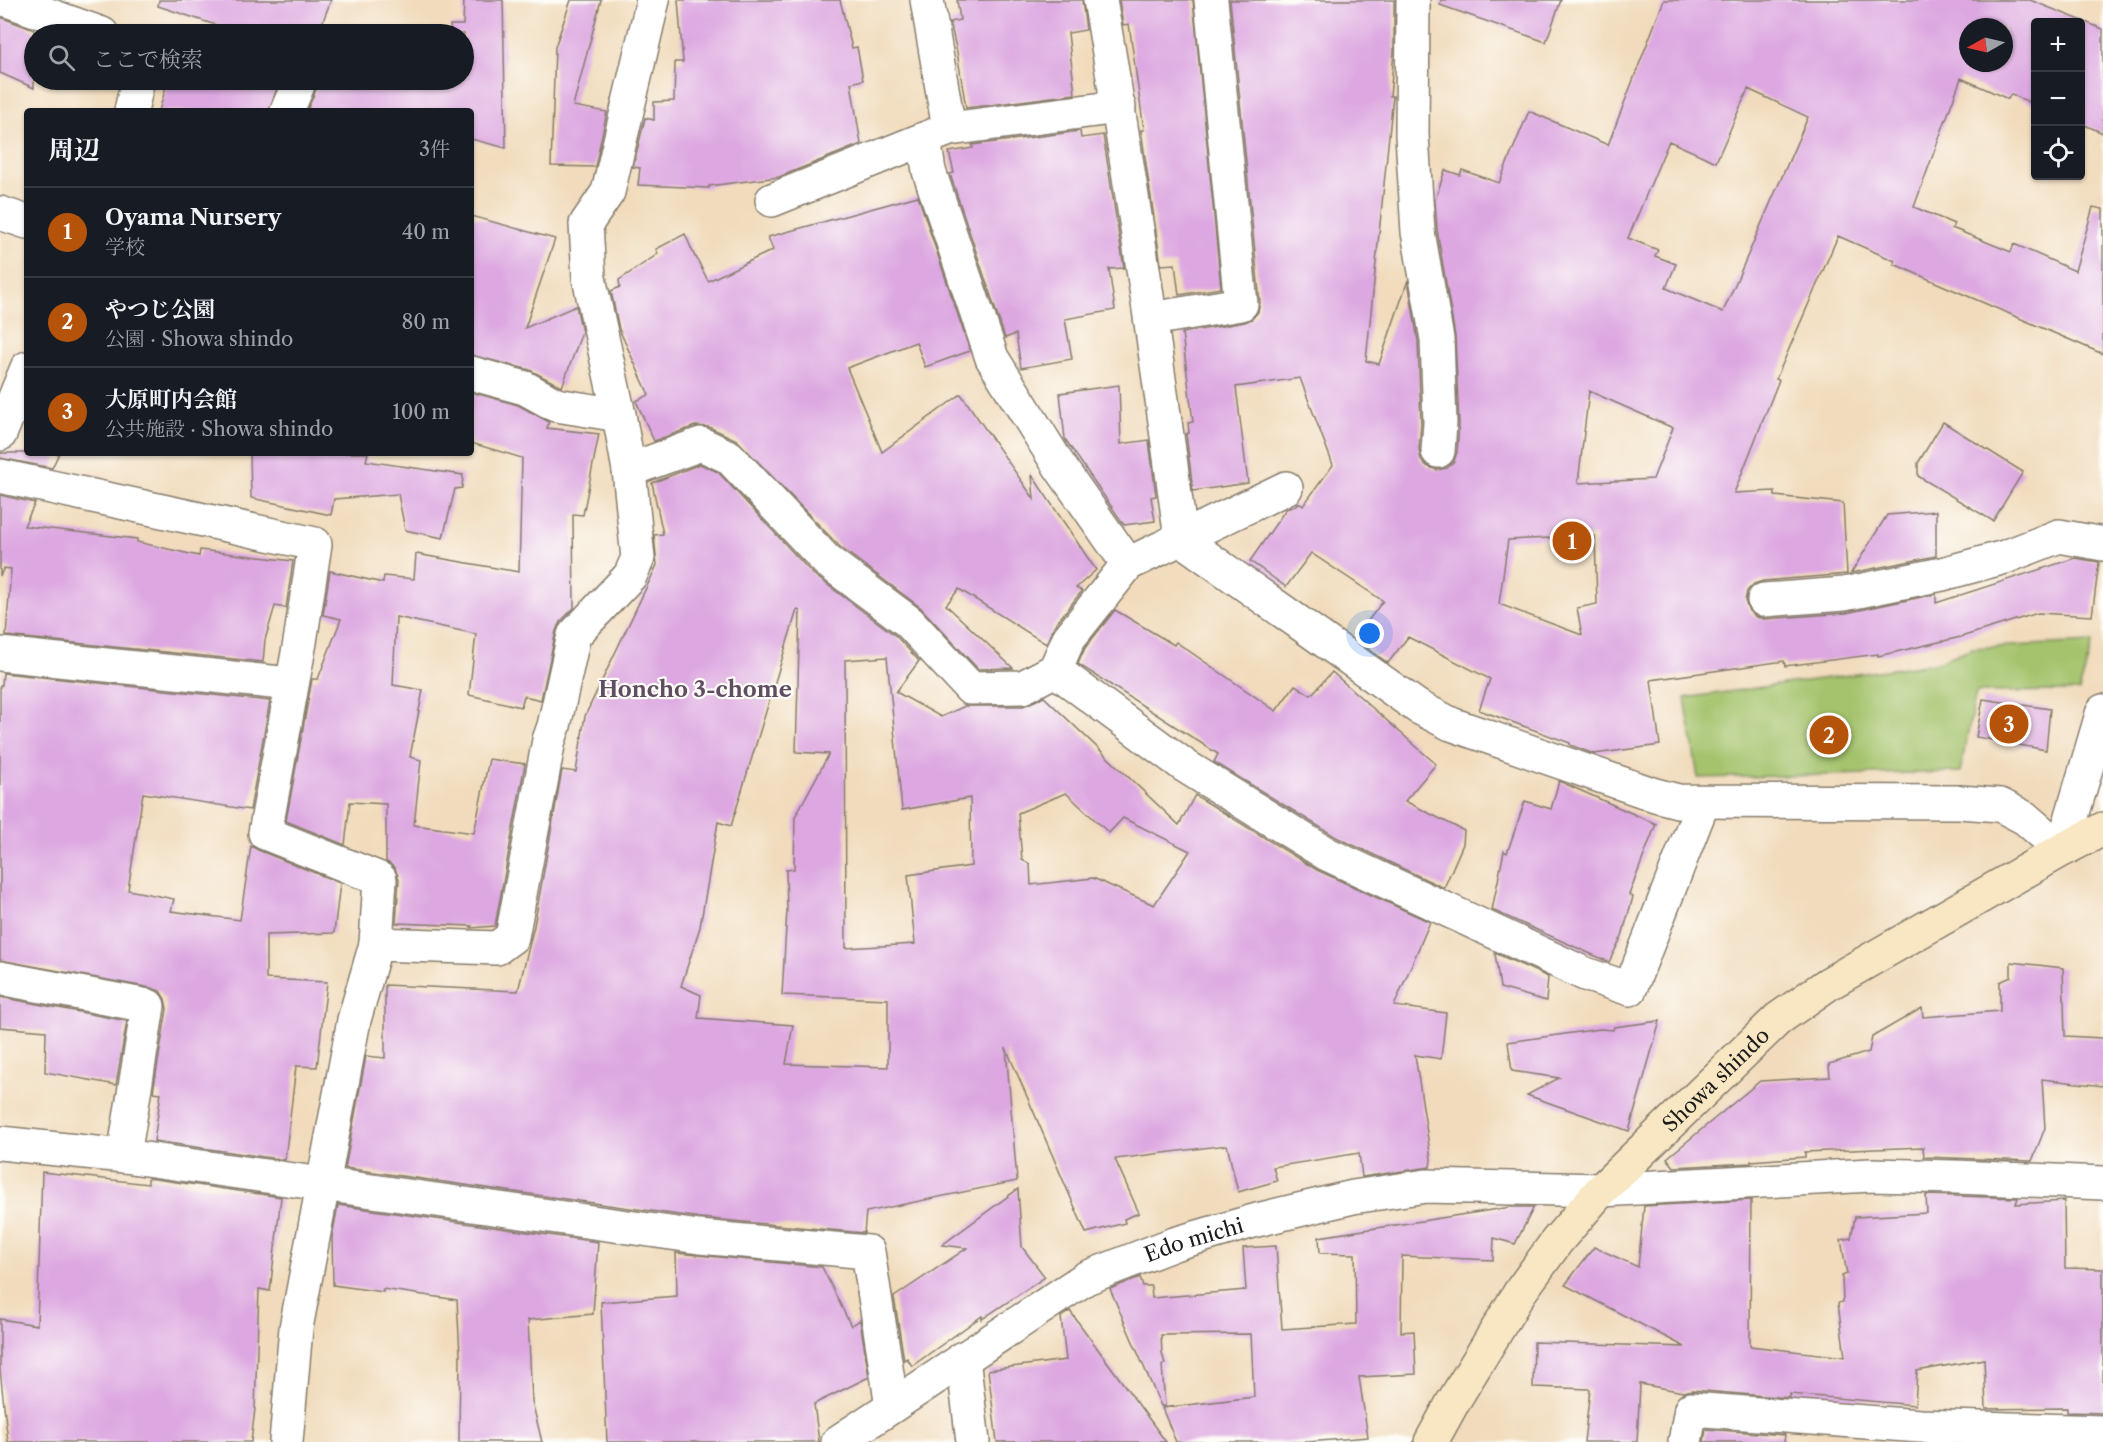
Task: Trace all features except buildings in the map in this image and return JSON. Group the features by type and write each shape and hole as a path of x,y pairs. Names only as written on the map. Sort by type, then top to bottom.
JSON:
{"main road":[{"name":"Showa shindo","path":"1431,1442 1520,1292 1557,1240 1601,1190 1778,1019 1828,984 2062,850 2103,830"}],"street":[{"path":"7,0 74,24"},
{"path":"376,944 496,948 512,937 549,740 574,635 630,576 638,558 629,470 589,278 586,224 608,192 653,0"},
{"path":"927,0 937,134 929,171 992,358 1060,467 1128,564"},
{"path":"1100,0 1119,107 1151,319 1181,539 1418,707 1451,724 1654,795 1678,801 1960,802 2000,805 2025,818 2062,850 2103,711"},
{"path":"1151,319 1241,304 1210,0"},
{"path":"1413,0 1412,135 1418,232 1437,339 1440,423 1438,450"},
{"path":"132,108 136,90"},
{"path":"288,108 296,90"},
{"path":"772,200 937,134 1119,107"},
{"path":"0,213 24,221"},
{"path":"474,374 525,388 556,405 619,415"},
{"path":"0,434 24,375"},
{"path":"629,470 701,444 729,457 827,561 909,622 970,688 1023,687 1055,670 1069,638 1128,564 1286,488"},
{"path":"0,476 315,544 265,833 381,879 376,944 354,1020 296,1328 286,1442"},
{"path":"1764,600 1844,594 1942,574 2005,557 2058,536 2103,544"},
{"path":"0,654 291,684"},
{"path":"1055,670 1185,766 1327,854 1585,974 1630,989 1703,802"},
{"path":"0,978 148,1006 123,1156"},
{"path":"0,1143 123,1156 699,1237 868,1252 891,1406"},
{"name":"Edo michi","path":"838,1442 1086,1278 1174,1244 1257,1220 1353,1197 1426,1186 1601,1190 1871,1175 2103,1183"},
{"path":"963,1358 973,1442"},
{"path":"1685,1442 1691,1409 1920,1426 2103,1432"}],"green space":[{"path":"2093,642 2079,691 1976,692 1960,772 1698,778 1685,698 1935,663 1972,648"}],"place":[{"name":"Oyama Nursery","path":"1572,541"},
{"name":"大原町内会館","path":"2009,724"},
{"name":"やつじ公園","path":"1829,735"}],"district":[{"name":"Honcho 3-chome","path":"695,689"}]}
